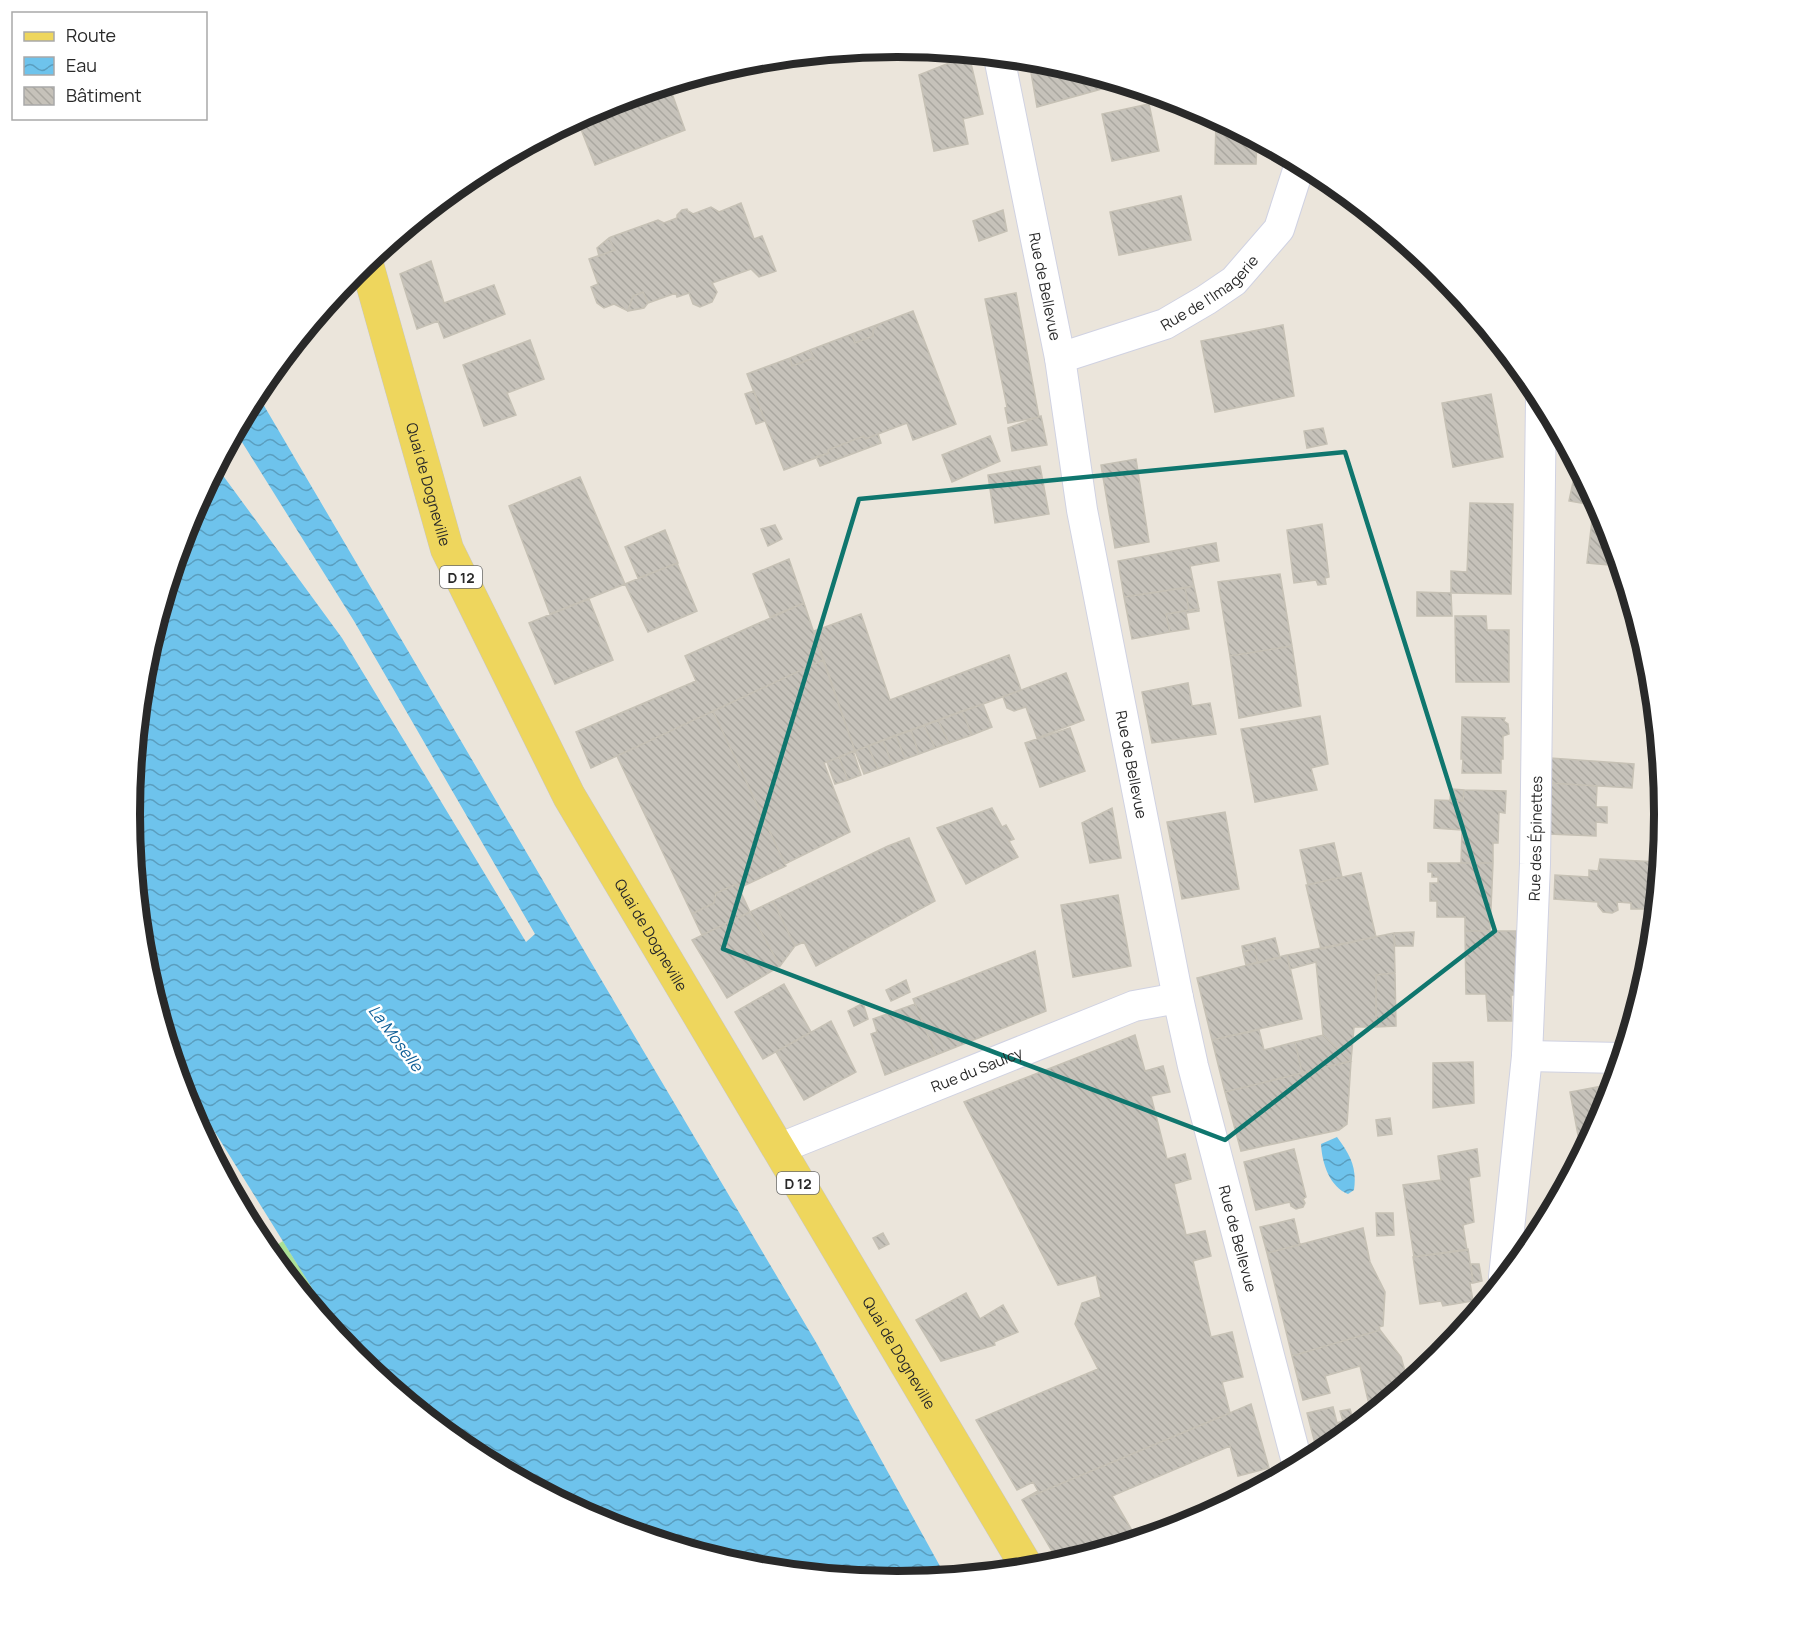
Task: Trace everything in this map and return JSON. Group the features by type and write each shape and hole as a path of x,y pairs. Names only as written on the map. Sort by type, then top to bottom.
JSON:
{"main road":[{"name":"Quai de Dogneville","path":"369,271 447,549 569,796 1023,1560"}],"street":[{"name":"Rue de Bellevue","path":"1000,64 1060,358 1082,510 1178,998 1193,1066 1296,1457"},
{"name":"Rue de l'Imagerie","path":"1060,358 1165,324 1206,300 1234,280 1279,229 1297,172"},
{"name":"Rue des Épinettes","path":"1505,1263 1527,1056 1535,864 1541,417"},
{"name":"Rue du Saulcy","path":"778,1149 1134,1006 1178,998"},
{"path":"1527,1056 1613,1058"}],"highlighted area":[{"path":"1345,452 1495,931 1225,1140 723,949 859,499"}],"green space":[{"path":"283,1241 329,1315 296,1275 275,1246"}],"water":[{"name":"La Moselle","path":"262,402 817,1344 942,1569 896,1571 798,1565 701,1545 653,1531 607,1513 518,1470 436,1415 397,1383 329,1315 196,1102 165,1010 154,962 141,864 141,764 154,666 165,618 197,524 221,473 342,638 526,942 535,934 354,621 239,438"},
{"path":"1337,1137 1346,1150 1354,1169 1354,1190 1348,1194 1336,1186 1328,1174 1323,1159 1321,1144"}],"building":[{"path":"957,60 970,61 983,114 963,119 968,144 934,151 919,75"},
{"path":"1030,70 1107,87 1037,107"},
{"path":"671,92 685,130 595,165 580,127"},
{"path":"1149,104 1159,151 1112,161 1102,114"},
{"path":"1216,128 1257,148 1256,164 1215,164"},
{"path":"1181,196 1191,240 1119,255 1110,212"},
{"path":"741,203 754,239 762,236 776,271 759,277 751,269 712,283 717,292 712,302 700,307 693,304 689,293 677,297 676,293 648,303 643,292 633,296 628,311 614,304 604,308 597,303 591,287 598,284 589,259 615,250 609,238 658,220 664,223 677,218 682,210 687,209 693,214 711,207 719,212"},
{"path":"1003,210 1007,231 979,241 973,221"},
{"path":"609,238 615,250 599,256 597,248"},
{"path":"431,261 444,303 494,285 505,314 444,338 438,321 417,329 400,274"},
{"path":"643,292 648,303 644,308 628,311 633,296"},
{"path":"1016,293 1039,417 1008,423 1005,408 1007,407 985,299"},
{"path":"913,311 956,424 913,440 907,423 865,439 864,436 828,450 829,453 784,470 747,374 790,358 792,366 814,358 810,350 852,334 855,343 873,336 873,330 879,324"},
{"path":"879,324 873,330 873,336 855,343 852,334"},
{"path":"1283,325 1294,396 1215,412 1201,341"},
{"path":"530,340 544,379 507,393 516,415 484,426 463,365"},
{"path":"810,350 814,358 792,366 790,358"},
{"path":"754,391 765,421 756,424 745,394"},
{"path":"1491,394 1503,457 1453,467 1442,403"},
{"path":"1041,416 1047,445 1012,451 1008,428"},
{"path":"1323,428 1327,444 1307,448 1304,431"},
{"path":"878,434 881,443 820,466 816,457 829,453 828,450 864,436 865,439"},
{"path":"990,436 1000,461 952,482 942,455"},
{"path":"1136,459 1149,542 1115,548 1101,465"},
{"path":"1040,466 1049,514 995,523 988,475"},
{"path":"580,477 625,584 550,614 509,506"},
{"path":"1573,482 1577,483 1587,504 1569,501"},
{"path":"1470,503 1513,504 1511,594 1451,593 1451,571 1467,572"},
{"path":"1592,520 1594,520 1611,565 1587,563"},
{"path":"1322,524 1329,577 1325,578 1326,584 1318,585 1316,580 1294,583 1287,530"},
{"path":"775,525 782,539 768,546 761,529"},
{"path":"665,530 678,563 638,578 625,547"},
{"path":"1216,543 1219,561 1190,566 1194,586 1124,597 1118,561"},
{"path":"789,559 804,603 770,617 753,574"},
{"path":"677,563 697,611 648,632 625,584"},
{"path":"1280,574 1292,646 1230,656 1218,582"},
{"path":"1194,586 1199,609 1189,610 1185,588"},
{"path":"1185,588 1189,610 1166,614 1170,632 1132,639 1124,597"},
{"path":"1417,592 1451,593 1452,616 1417,616"},
{"path":"589,599 613,660 555,684 529,623"},
{"path":"804,603 823,660 591,768 576,732 696,681 685,656"},
{"path":"1199,609 1199,611 1186,613 1189,629 1170,632 1166,614"},
{"path":"861,614 890,700 1009,655 1021,690 855,751 814,631"},
{"path":"1455,616 1486,616 1487,630 1509,630 1509,682 1456,682"},
{"path":"1292,646 1301,706 1239,718 1230,656"},
{"path":"823,660 855,751 824,763 850,832 785,864 713,711"},
{"path":"1066,673 1084,720 1037,738 1026,707 1014,711 1007,708 1003,697"},
{"path":"1188,683 1192,706 1210,703 1216,734 1152,743 1142,692"},
{"path":"983,704 992,727 972,735 962,711"},
{"path":"713,711 786,866 739,888 737,884 716,893 714,903 692,914 617,756"},
{"path":"962,711 972,735 949,743 938,720"},
{"path":"1320,716 1328,764 1311,768 1317,790 1255,802 1241,729"},
{"path":"1462,717 1505,718 1509,734 1503,736 1501,773 1462,773"},
{"path":"938,720 949,743 935,748 924,725"},
{"path":"924,725 935,748 919,754 911,730"},
{"path":"1070,728 1085,771 1040,787 1025,743"},
{"path":"911,730 919,754 905,759 896,735"},
{"path":"896,735 905,759 892,764 883,740"},
{"path":"883,740 892,764 878,769 868,746"},
{"path":"868,746 878,769 864,774 855,751"},
{"path":"853,751 861,775 848,780 839,757"},
{"path":"839,757 848,780 835,784 827,762"},
{"path":"1550,758 1634,764 1632,788 1549,783"},
{"path":"1549,783 1597,786 1596,807 1607,807 1607,823 1596,822 1596,836 1549,834"},
{"path":"1451,789 1464,790 1463,801 1450,801"},
{"path":"1464,790 1506,791 1505,813 1499,812 1498,843 1493,843 1493,863 1461,863 1462,830 1434,828 1435,800 1463,801"},
{"path":"992,808 1002,827 1006,825 1014,839 1009,841 1018,857 966,884 937,828"},
{"path":"1112,808 1121,858 1090,863 1082,823"},
{"path":"1225,812 1239,889 1182,899 1167,822"},
{"path":"909,838 935,901 816,966 804,942 795,946 773,901"},
{"path":"1334,843 1342,877 1308,885 1300,850"},
{"path":"1600,859 1652,862 1647,909 1631,909 1631,903 1617,902 1618,910 1612,913 1603,912 1598,902 1554,899 1555,875 1589,877 1589,870 1598,871"},
{"path":"1428,863 1493,863 1490,931 1465,931 1465,917 1437,917 1437,901 1430,901 1430,883 1438,883 1438,877 1432,877 1432,872 1428,872"},
{"path":"1361,873 1376,937 1321,949 1306,885"},
{"path":"737,884 750,912 702,935 692,914 714,903 716,893"},
{"path":"1118,895 1131,966 1073,977 1061,905"},
{"path":"773,901 795,946 780,966 750,912"},
{"path":"750,912 780,966 727,998 692,940"},
{"path":"1465,931 1516,931 1514,995 1511,995 1512,1021 1488,1021 1486,994 1466,994"},
{"path":"1414,932 1413,946 1395,946 1394,933"},
{"path":"1394,933 1395,973 1376,975 1376,1027 1354,1027 1351,1061 1323,1035 1316,962 1290,969 1287,955"},
{"path":"1275,938 1280,958 1258,963 1254,949 1243,952 1242,946"},
{"path":"1254,949 1258,963 1246,965 1243,952"},
{"path":"1035,951 1046,1011 936,1055 913,999"},
{"path":"1287,955 1302,1019 1212,1040 1197,978"},
{"path":"1395,973 1396,1026 1376,1027 1376,975"},
{"path":"906,980 910,992 891,1001 886,990"},
{"path":"784,984 811,1032 763,1059 735,1012"},
{"path":"863,1003 868,1019 854,1026 848,1011"},
{"path":"915,1004 936,1055 885,1075 871,1034 877,1032 873,1019"},
{"path":"831,1021 856,1072 804,1100 776,1052"},
{"path":"1259,1030 1264,1050 1295,1042 1302,1073 1225,1092 1212,1040"},
{"path":"1135,1035 1145,1071 1163,1066 1170,1092 1151,1096 1167,1159 1185,1154 1191,1179 1174,1184 1186,1235 1205,1231 1211,1256 1193,1261 1211,1337 1232,1332 1243,1377 1222,1382 1230,1413 1022,1500 1038,1491 1033,1482 1017,1490 976,1420 1098,1369 1075,1324 1082,1303 1101,1297 1096,1275 1058,1285 964,1102"},
{"path":"1323,1035 1351,1061 1302,1073 1295,1042"},
{"path":"1351,1061 1347,1124 1339,1130 1241,1151 1225,1092"},
{"path":"1473,1062 1474,1103 1433,1108 1433,1063"},
{"path":"1603,1086 1582,1134 1578,1135 1570,1092"},
{"path":"1390,1118 1392,1134 1378,1136 1376,1120"},
{"path":"1294,1149 1306,1197 1303,1199 1305,1203 1303,1207 1296,1209 1291,1206 1290,1202 1256,1210 1244,1162"},
{"path":"1477,1149 1480,1176 1469,1178 1474,1222 1463,1225 1467,1250 1414,1257 1403,1185 1441,1180 1438,1156"},
{"path":"1376,1213 1393,1213 1394,1235 1377,1236"},
{"path":"1294,1219 1300,1245 1267,1253 1260,1227"},
{"path":"1363,1228 1370,1262 1385,1292 1383,1326 1379,1327 1380,1330 1292,1356 1267,1253"},
{"path":"883,1233 889,1244 879,1249 873,1238"},
{"path":"1468,1249 1473,1301 1443,1306 1441,1301 1420,1304 1413,1257"},
{"path":"1471,1264 1479,1264 1482,1281 1473,1283"},
{"path":"966,1293 980,1319 1003,1305 1018,1332 994,1342 995,1345 941,1361 916,1320"},
{"path":"1380,1330 1401,1357 1406,1374 1369,1405 1360,1366 1325,1376 1330,1393 1303,1400 1292,1356"},
{"path":"1251,1404 1269,1468 1238,1476 1230,1446 1112,1496 1133,1533 1054,1554 1022,1500"},
{"path":"1333,1407 1337,1423 1343,1421 1340,1411 1350,1409 1353,1418 1315,1444 1307,1413"}]}
